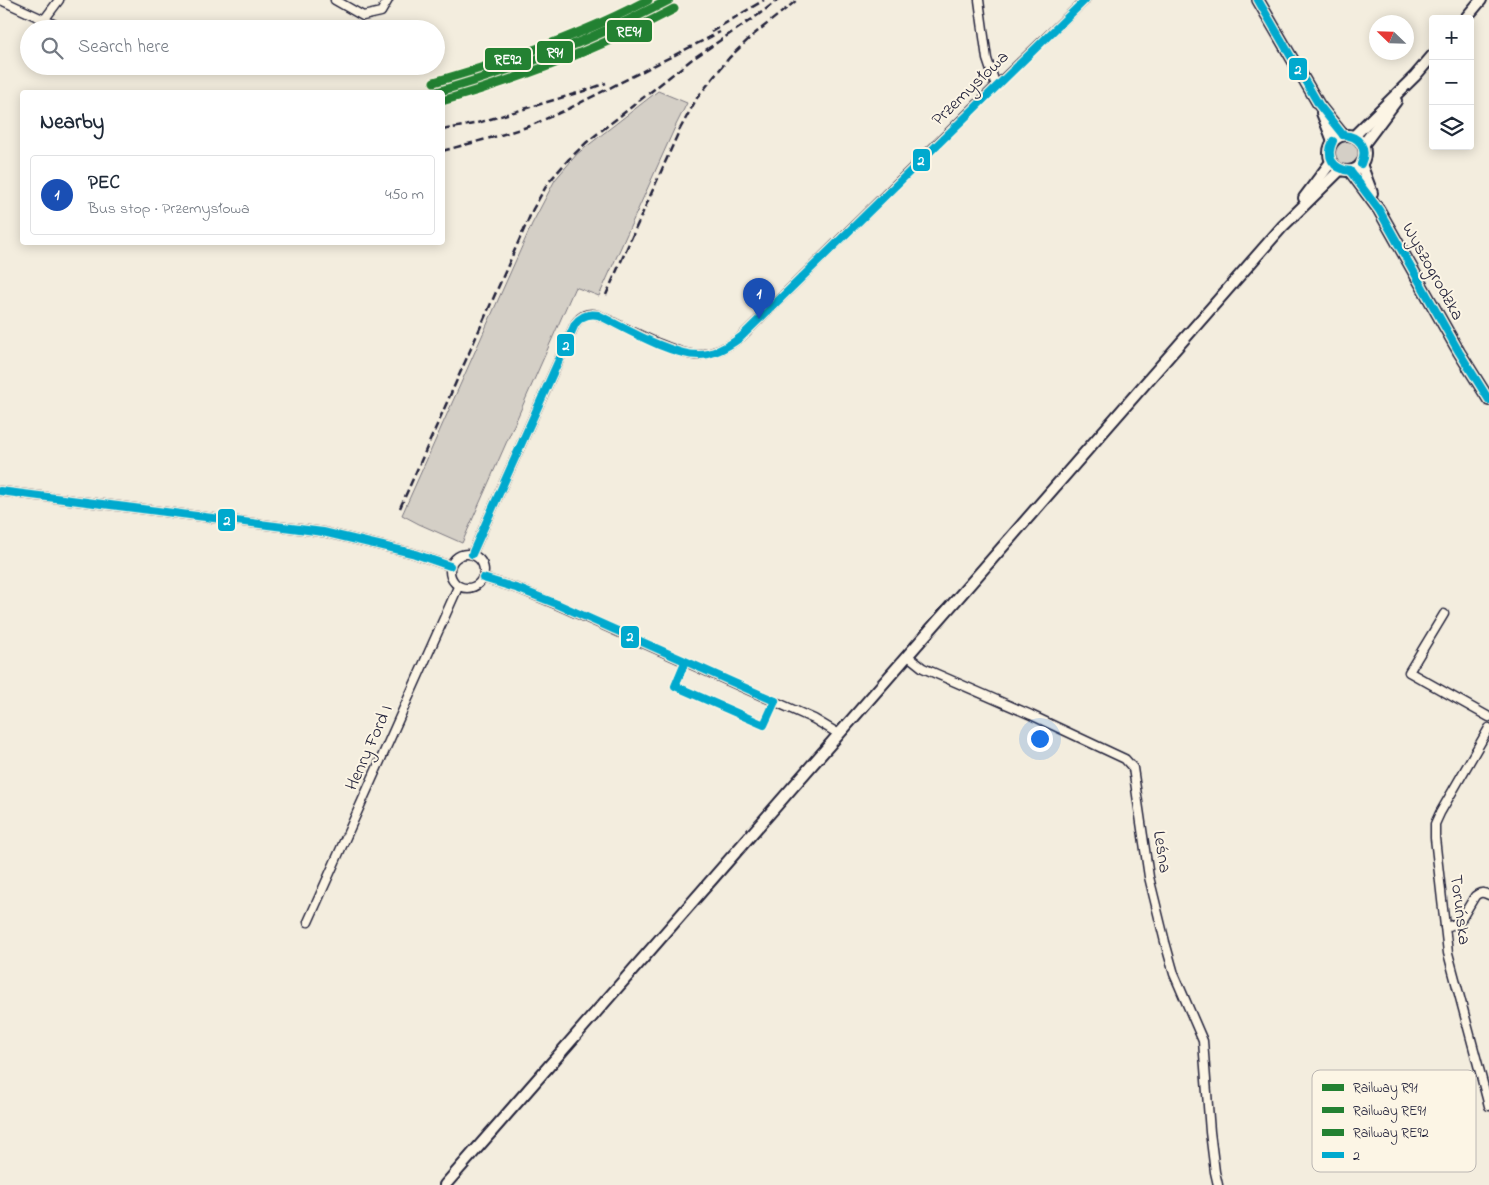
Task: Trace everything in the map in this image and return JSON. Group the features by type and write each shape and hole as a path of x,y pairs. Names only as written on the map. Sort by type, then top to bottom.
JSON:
{"main road":[{"path":"1258,0 1319,105 1333,141 1328,152 1331,162 1345,170"},
{"path":"1468,15 1481,0"},
{"path":"1363,145 1429,60"},
{"path":"1333,141 1349,136 1415,76"},
{"path":"1282,227 1345,170 1361,164 1365,153 1363,145 1349,136 1319,105"},
{"path":"445,1185 1282,227 1331,162"},
{"name":"Wyszogrodzka","path":"1361,164 1379,210 1459,352 1489,400"},
{"name":"Wyszogrodzka","path":"1345,170 1379,210"}],"street":[{"path":"0,0 44,20 59,0"},
{"path":"335,0 363,16 380,12 388,0"},
{"path":"980,0 987,59 996,86"},
{"name":"Przemysłowa","path":"472,554 574,324 580,317 592,313 598,314 680,352 698,355 715,352 731,345 1085,0"},
{"path":"0,491 314,530 412,553 450,566"},
{"path":"472,554 484,566 483,578 476,587 464,589 458,587 452,580 450,566 455,558 472,554"},
{"path":"483,578 519,589 557,604 814,719 840,734"},
{"name":"Henry Ford I","path":"308,922 458,587"},
{"path":"1444,614 1409,672 1489,717"},
{"name":"Leśna","path":"908,656 923,668 1031,715 1124,759 1133,768 1149,877 1165,942 1174,974 1202,1041 1210,1132 1218,1185"},
{"name":"Toruńska","path":"1489,728 1435,824 1448,952 1489,1106"},
{"path":"1445,927 1459,923 1475,896 1479,893 1483,892 1489,895"}],"shaded area":[{"path":"658,91 687,103 599,296 575,287 462,543 402,515 532,224 555,180 577,154"},
{"path":"1346,141 1355,144 1358,153 1355,162 1346,165 1337,162 1334,153 1337,144"}],"railway":[{"path":"711,32 764,0"},
{"path":"400,508 533,209 548,183 587,142 691,60 778,0"},
{"path":"606,295 680,129 697,98 729,58 752,36 797,0"},
{"path":"445,150 530,126 570,108 720,32"},
{"path":"445,129 474,124 606,83"}],"rail line":[{"name":"RE92","path":"434,82 543,47 596,25 648,0"},
{"name":"R91","path":"444,90 556,52 613,28 669,0"},
{"name":"RE91","path":"445,100 561,61 618,37 674,9"}],"transit line":[{"name":"2","path":"472,554 575,324 580,319 591,314 598,315 661,346 687,354 699,355 710,353 731,344 741,337 1085,0"},
{"name":"2","path":"1258,0 1319,105 1343,135"},
{"name":"2","path":"1343,135 1354,138 1361,144 1364,153 1361,164"},
{"name":"2","path":"1333,141 1330,152 1332,161 1339,168 1350,171"},
{"name":"2","path":"1350,171 1379,210 1459,352 1489,400"},
{"name":"2","path":"0,491 323,532 412,553 450,566"},
{"name":"2","path":"483,578 519,589 557,604 775,701"},
{"name":"2","path":"685,662 675,686 764,725 775,701"}],"place":[{"name":"PEC","path":"759,319"}]}
